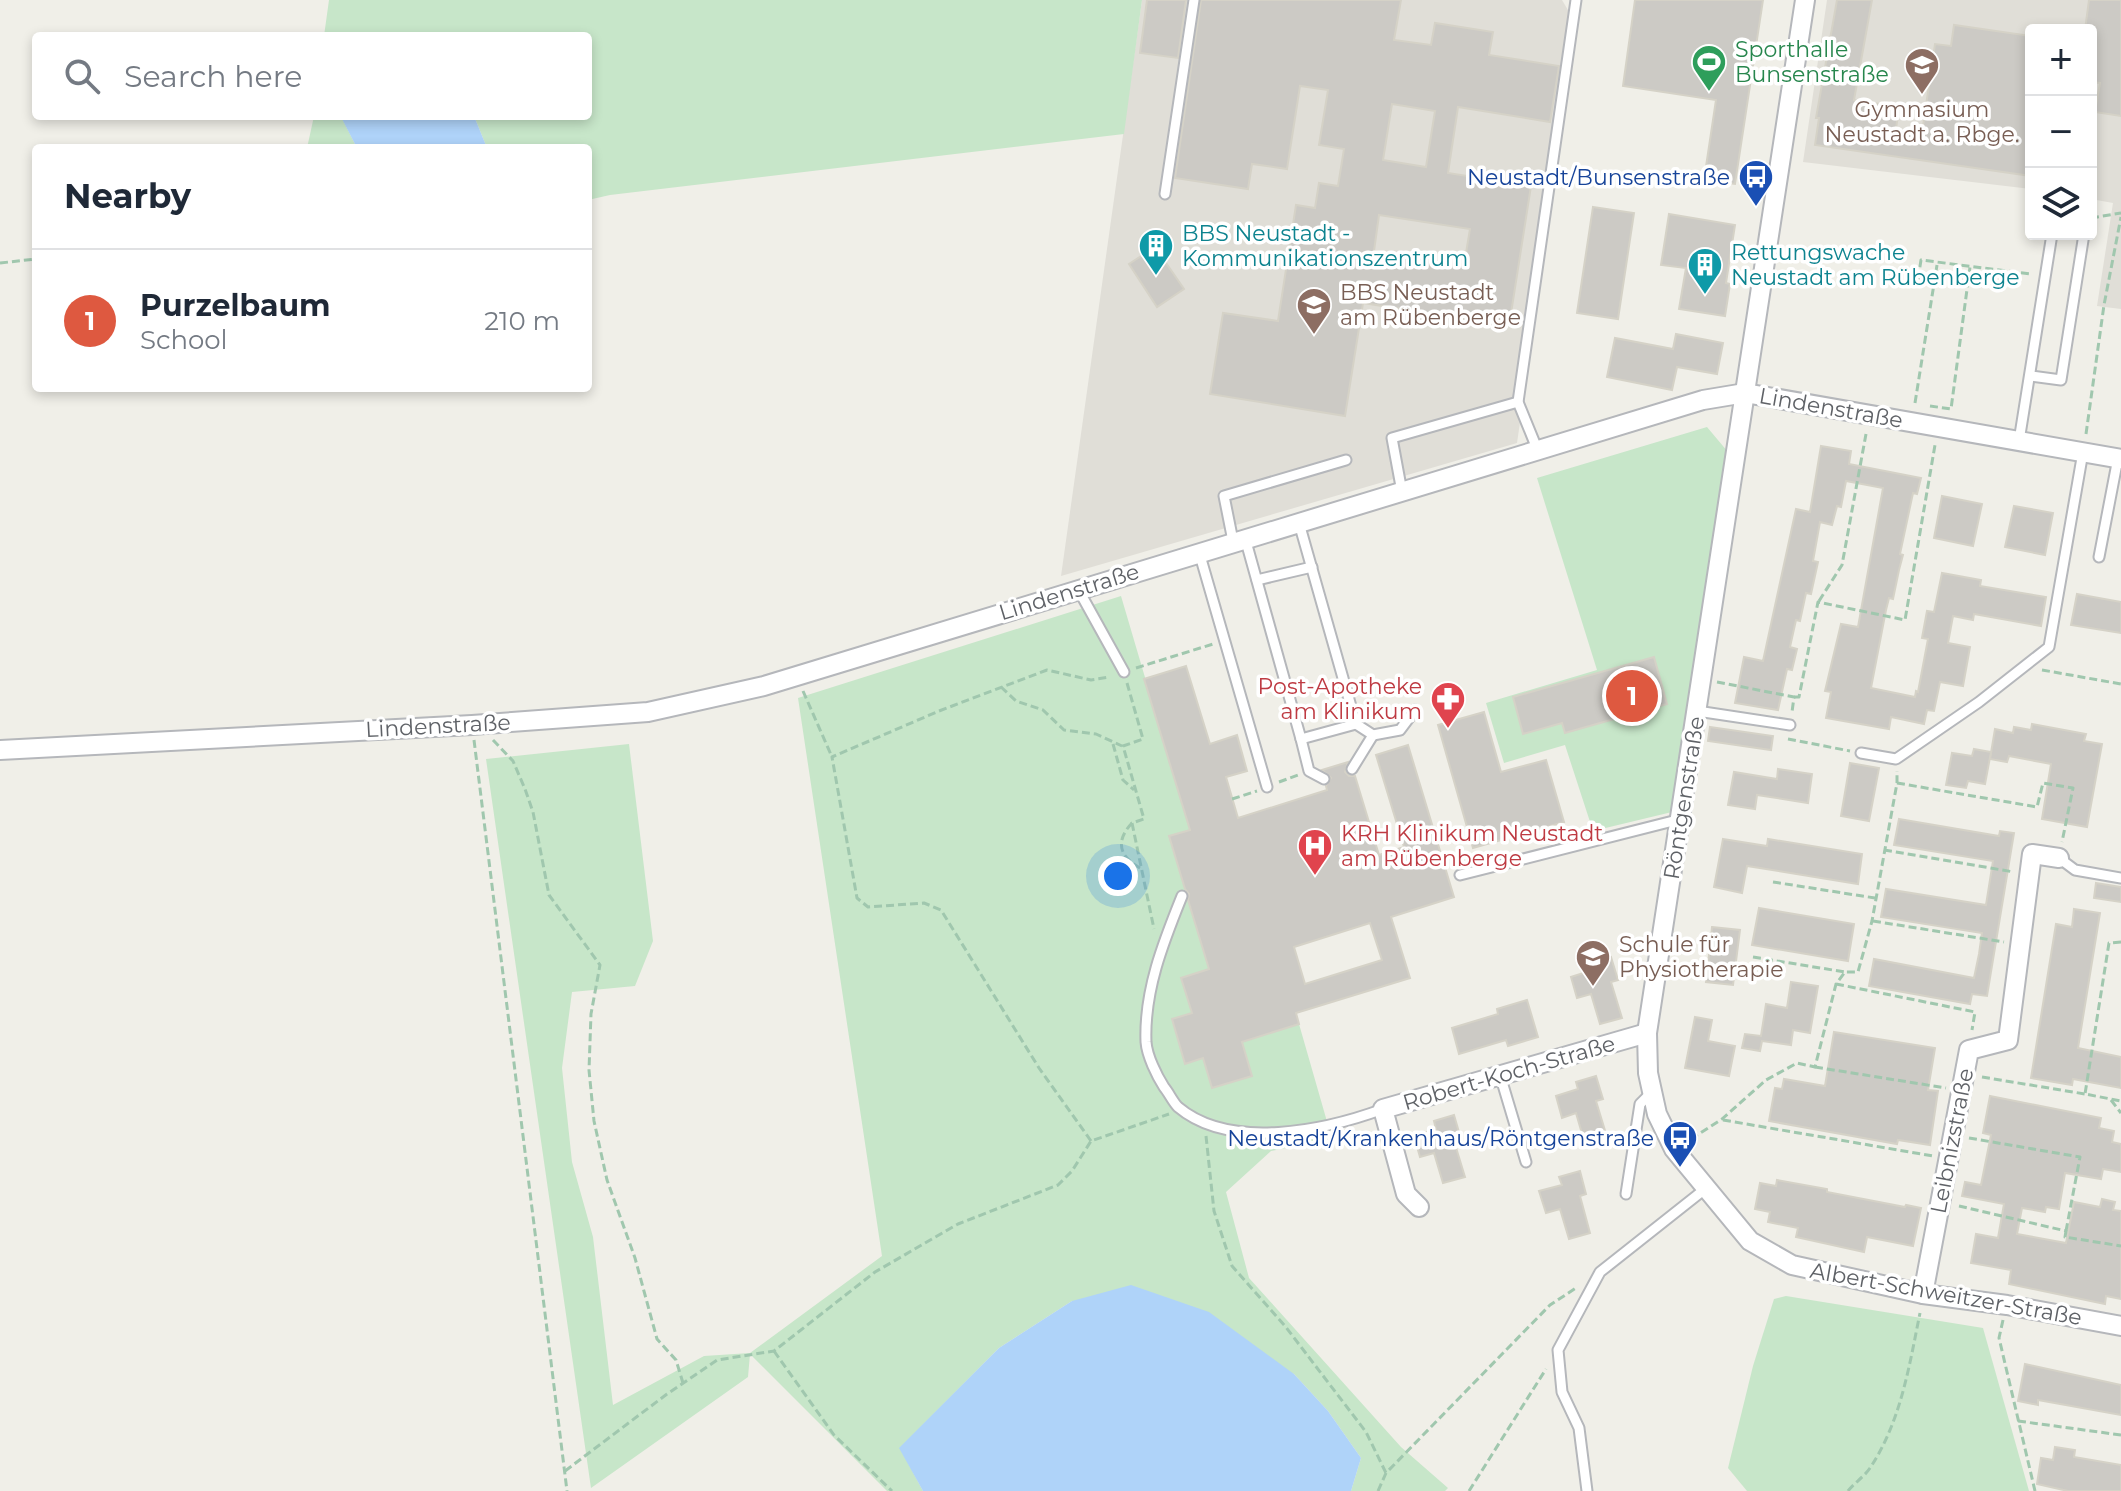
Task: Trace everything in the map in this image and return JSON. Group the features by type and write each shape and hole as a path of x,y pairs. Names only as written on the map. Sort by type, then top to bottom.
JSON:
{"street":[{"name":"Röntgenstraße","path":"1705,1189 1674,1149 1657,1114 1648,1073 1647,1033 1805,0"},
{"name":"Lindenstraße","path":"0,750 648,712 764,686 1703,400 1745,393 2119,459"},
{"path":"2028,874 2032,854 2059,858"},
{"name":"Leibnizstraße","path":"1923,1294 1969,1050 2008,1040 2028,874"},
{"name":"Robert-Koch-Straße","path":"1419,1207 1406,1194 1383,1109 1647,1033"},
{"name":"Albert-Schweitzer-Straße","path":"1705,1189 1750,1241 1792,1265 1923,1294 2007,1305 2121,1326"}],"lane":[{"path":"1165,194 1194,0"},
{"path":"1538,451 1518,402 1576,0"},
{"path":"2019,441 2051,240"},
{"path":"2031,376 2061,380 2083,240"},
{"path":"1402,492 1392,438 1518,402"},
{"path":"1861,753 1896,759 1979,702 2049,647 2083,452"},
{"path":"2099,557 2119,459"},
{"path":"1324,779 1309,771 1257,580 1224,496 1346,460"},
{"path":"1299,523 1356,724 1373,735 1400,730 1415,710"},
{"path":"1199,552 1267,787"},
{"path":"1257,580 1312,567"},
{"path":"1078,589 1124,672"},
{"path":"1697,711 1790,725"},
{"path":"1301,739 1356,724"},
{"path":"1352,769 1373,735"},
{"path":"1460,875 1681,819"},
{"path":"2059,858 2075,870 2121,878"},
{"path":"1182,896 1159,952 1149,998 1146,1045 1160,1081 1178,1107 1204,1121 1243,1133 1291,1132 1347,1122 1383,1109"},
{"path":"1500,1075 1526,1162"},
{"path":"1626,1194 1640,1104 1652,1092"},
{"path":"1587,1491 1579,1428 1562,1392 1558,1350 1600,1272 1705,1189"}],"path":[{"path":"2083,452 2104,305 2121,215 2097,217"},
{"path":"0,263 32,259"},
{"path":"1918,279 1921,260 2047,276"},
{"path":"1937,263 1915,403 1951,409 1970,267"},
{"path":"1794,697 1799,697 1818,602 1842,565 1870,414"},
{"path":"1818,602 1905,620 1938,427"},
{"path":"832,757 1047,670 1104,680 1225,641"},
{"path":"2024,667 2121,684"},
{"path":"1001,687 1016,701 1043,710 1064,730 1086,731 1123,746 1143,739 1124,672"},
{"path":"797,676 832,757 857,898 868,907 924,903 941,910 1039,1068 1091,1141"},
{"path":"477,724 513,761 533,812 549,895 600,965 591,1014 589,1070 594,1121 607,1180 635,1258 657,1339 676,1360 683,1383"},
{"path":"477,724 567,1491"},
{"path":"1113,743 1123,780 1137,793"},
{"path":"1123,746 1144,819 1132,823 1122,833 1124,856 1142,869"},
{"path":"1753,957 1858,972 1872,921 1897,783 1896,759"},
{"path":"1897,783 2037,807 2043,783 2073,788 2059,858"},
{"path":"1132,823 1159,952"},
{"path":"1884,850 2028,874"},
{"path":"1773,882 1875,898"},
{"path":"1872,921 2019,944"},
{"path":"2085,1094 2109,943 2121,942"},
{"path":"1815,1067 1836,984 1845,972"},
{"path":"1836,984 1975,1012 1969,1050"},
{"path":"1674,1149 1722,1119 1766,1080 1797,1063 2085,1094 2121,1101"},
{"path":"2110,1099 2121,1113"},
{"path":"565,1471 717,1360 774,1351 875,1272 958,1224 1058,1185 1072,1171 1091,1141 1165,1117 1178,1107"},
{"path":"1722,1119 1948,1159"},
{"path":"1204,1121 1214,1211 1232,1266 1285,1326 1366,1432 1386,1473"},
{"path":"1952,1135 2080,1157 2065,1237 2121,1246"},
{"path":"1940,1202 2066,1231"},
{"path":"1378,1491 1386,1473 1550,1305 1600,1272"},
{"path":"1848,1491 1868,1470 1901,1404 1923,1294"},
{"path":"2007,1305 1999,1338 2035,1491"},
{"path":"1469,1491 1558,1350"},
{"path":"774,1351 834,1435 892,1491"},
{"path":"2018,1421 2121,1435"}],"shaded area":[{"name":"BBS Neustadt am Rübenberge","path":"1142,0 1562,0 1578,27 1517,443 1061,576"},
{"name":"Gymnasium Neustadt a. Rbge.","path":"1827,0 2121,0 2121,309 2097,306 2113,203 2097,200 2097,24 2025,24 2025,188 1803,162"}],"green space":[{"path":"329,0 1142,0 1124,134 592,199 592,144 485,144 476,120 592,120 592,32 325,32"},
{"path":"313,120 343,120 355,144 308,144"},
{"path":"1707,427 1728,452 1672,812 1593,831 1565,745 1504,763 1486,703 1597,670 1537,478"},
{"path":"1121,596 1190,830 1169,837 1209,969 1181,978 1192,1013 1172,1019 1185,1063 1203,1058 1213,1088 1251,1076 1242,1042 1299,1024 1332,1139 1271,1151 1226,1192 1249,1278 1401,1447 1448,1488 1445,1491 1351,1491 1361,1458 1328,1411 1294,1374 1072,1301 999,1348 900,1448 923,1491 887,1491 750,1354 748,1377 591,1488 486,759 629,744 653,941 635,986 572,992 562,1068 572,1162 593,1237 613,1405 704,1356 750,1353 882,1256 798,698"},
{"path":"1786,1296 1983,1328 2029,1491 1747,1491 1728,1468 1753,1366 1774,1299"}],"water":[{"path":"343,120 476,120 485,144 355,144"},
{"path":"1131,1285 1209,1312 1294,1374 1328,1411 1361,1458 1351,1491 923,1491 899,1448 999,1348 1072,1301"}],"building":[{"path":"1147,0 1186,0 1178,58 1140,53"},
{"path":"1201,0 1401,0 1394,40 1431,45 1435,23 1493,32 1489,55 1559,66 1550,122 1458,107 1448,173 1531,186 1509,326 1363,303 1345,416 1210,394 1223,313 1278,321 1296,205 1315,208 1319,183 1338,186 1344,149 1319,145 1328,90 1300,86 1287,169 1252,164 1248,189 1175,178","holes":["1392,104 1435,111 1426,167 1383,160","1379,215 1470,229 1464,265 1374,251"]},
{"name":"Sporthalle Bunsenstraße","path":"1635,0 1763,0 1735,184 1704,180 1716,100 1623,86"},
{"path":"1837,0 1872,0 1854,100 1899,107 1896,129 1922,133 1935,44 1951,46 1954,25 2025,35 2025,175 1815,145 1819,118 1816,118"},
{"path":"2089,0 2121,0 2121,116 2097,112 2100,83 2097,83 2097,24 2086,24"},
{"path":"1593,207 1634,213 1618,319 1577,313"},
{"path":"1669,214 1735,225 1726,283 1730,284 1725,316 1679,309 1686,268 1661,265"},
{"name":"BBS Neustadt - Kommunikationszentrum","path":"1155,247 1184,289 1157,307 1129,264"},
{"path":"1676,334 1723,343 1717,374 1677,367 1672,390 1607,377 1615,338 1673,349"},
{"path":"1821,446 1851,451 1849,464 1921,478 1917,494 1913,493 1900,554 1903,555 1893,599 1889,598 1886,610 1871,688 1915,697 1928,639 1922,638 1927,611 1934,612 1942,573 1981,580 1980,586 2046,597 2041,626 1974,614 1973,620 1953,616 1948,643 1970,647 1963,686 1940,682 1934,711 1927,710 1924,724 1891,717 1889,729 1826,718 1831,692 1825,691 1841,624 1858,627 1883,488 1846,481 1841,507 1837,506 1832,525 1820,522 1813,561 1818,562 1811,594 1806,593 1800,621 1796,620 1790,647 1797,649 1792,670 1787,669 1778,710 1735,703 1744,657 1763,661 1796,509 1810,512"},
{"path":"1942,496 1982,504 1973,546 1934,538"},
{"path":"2014,506 2053,513 2045,555 2005,547"},
{"path":"2077,594 2121,602 2121,633 2071,625"},
{"path":"1654,657 1667,704 1565,733 1562,723 1523,734 1513,697"},
{"name":"KRH Klinikum Neustadt am Rübenberge","path":"1186,666 1210,744 1237,735 1247,771 1226,777 1238,818 1327,790 1331,778 1322,770 1348,762 1345,772 1355,776 1379,855 1404,847 1376,755 1408,745 1454,897 1391,917 1410,978 1296,1013 1299,1024 1242,1042 1252,1076 1212,1088 1203,1058 1185,1064 1172,1019 1192,1013 1181,978 1209,969 1188,900 1189,894 1169,836 1190,830 1144,679","holes":["1370,923 1382,960 1305,984 1294,947"]},
{"path":"1484,712 1501,772 1546,760 1564,822 1473,848 1438,725"},
{"path":"2032,724 2086,734 2084,741 2102,744 2087,827 2042,819 2051,764 2009,756 2007,762 1990,759 1995,729 2013,733 2014,727 2031,730"},
{"path":"1710,727 1773,736 1771,750 1708,741"},
{"path":"1974,749 1991,752 1985,784 1968,781 1966,788 1946,785 1952,753 1972,756"},
{"path":"1850,763 1879,768 1869,821 1841,816"},
{"path":"1778,769 1812,774 1808,803 1757,795 1755,809 1728,805 1734,772 1777,779"},
{"path":"1899,819 1999,836 2000,831 2014,833 1987,996 1972,994 1970,1004 1869,986 1874,959 1974,978 1979,954 1982,933 1881,917 1886,889 1986,905 1993,861 1894,845"},
{"path":"1723,839 1767,846 1768,839 1862,854 1858,884 1747,866 1742,893 1714,887"},
{"path":"2096,883 2121,887 2121,902 2094,898"},
{"path":"1759,908 1854,924 1848,961 1752,945"},
{"path":"2074,909 2100,913 2078,1048 2121,1057 2121,1088 2073,1079 2072,1085 2031,1078 2056,924 2072,927"},
{"path":"1712,927 1740,930 1733,985 1706,982"},
{"name":"Schule für Physiotherapie","path":"1611,957 1618,980 1611,982 1622,1018 1600,1024 1591,994 1577,998 1571,977 1593,970 1591,963"},
{"path":"1791,982 1818,986 1810,1033 1793,1030 1791,1045 1762,1041 1760,1051 1742,1048 1745,1034 1761,1036 1766,1004 1787,1008"},
{"path":"1527,1000 1538,1037 1508,1046 1506,1040 1459,1054 1452,1028 1498,1014 1497,1009"},
{"path":"1695,1017 1712,1020 1708,1041 1735,1046 1729,1076 1685,1068"},
{"path":"1834,1032 1935,1048 1928,1090 1938,1091 1930,1145 1898,1140 1897,1144 1769,1121 1775,1088 1782,1089 1784,1079 1825,1086"},
{"path":"1596,1076 1603,1099 1596,1101 1607,1137 1585,1144 1576,1113 1562,1118 1556,1096 1578,1089 1576,1082"},
{"path":"1990,1096 2101,1118 2099,1128 2114,1131 2112,1142 2121,1144 2121,1172 2103,1169 2101,1179 2065,1173 2059,1209 2046,1207 2045,1212 2022,1208 2017,1234 2066,1243 2074,1202 2100,1207 2102,1199 2115,1202 2113,1210 2121,1211 2121,1299 2106,1296 2105,1304 2009,1284 2011,1270 1971,1263 1976,1234 1998,1238 2004,1204 1962,1196 1965,1182 1981,1185 1991,1135 1983,1133"},
{"path":"1454,1115 1461,1139 1454,1141 1465,1177 1443,1183 1434,1153 1420,1157 1414,1136 1436,1129 1434,1121"},
{"path":"1580,1171 1586,1194 1580,1196 1590,1233 1569,1239 1560,1209 1546,1213 1539,1191 1562,1185 1559,1177"},
{"path":"1777,1180 1921,1208 1913,1246 1867,1237 1864,1252 1796,1237 1798,1228 1768,1222 1770,1212 1755,1209 1760,1183 1776,1186"},
{"path":"2025,1364 2121,1385 2121,1415 2038,1400 2038,1405 2018,1401"},
{"path":"2055,1447 2075,1450 2074,1457 2121,1465 2121,1491 2068,1491 2037,1484 2041,1458 2053,1460"}],"place":[{"name":"Sporthalle Bunsenstraße","path":"1709,93"},
{"name":"Gymnasium Neustadt a. Rbge.","path":"1922,96"},
{"name":"Neustadt/Bunsenstraße","path":"1756,208"},
{"name":"BBS Neustadt - Kommunikationszentrum","path":"1156,277"},
{"name":"Rettungswache Neustadt am Rübenberge","path":"1705,296"},
{"name":"BBS Neustadt am Rübenberge","path":"1314,336"},
{"name":"Purzelbaum","path":"1632,696"},
{"name":"Post-Apotheke am Klinikum","path":"1448,730"},
{"name":"KRH Klinikum Neustadt am Rübenberge","path":"1315,877"},
{"name":"Schule für Physiotherapie","path":"1593,988"},
{"name":"Neustadt/Krankenhaus/Röntgenstraße","path":"1680,1169"}]}
